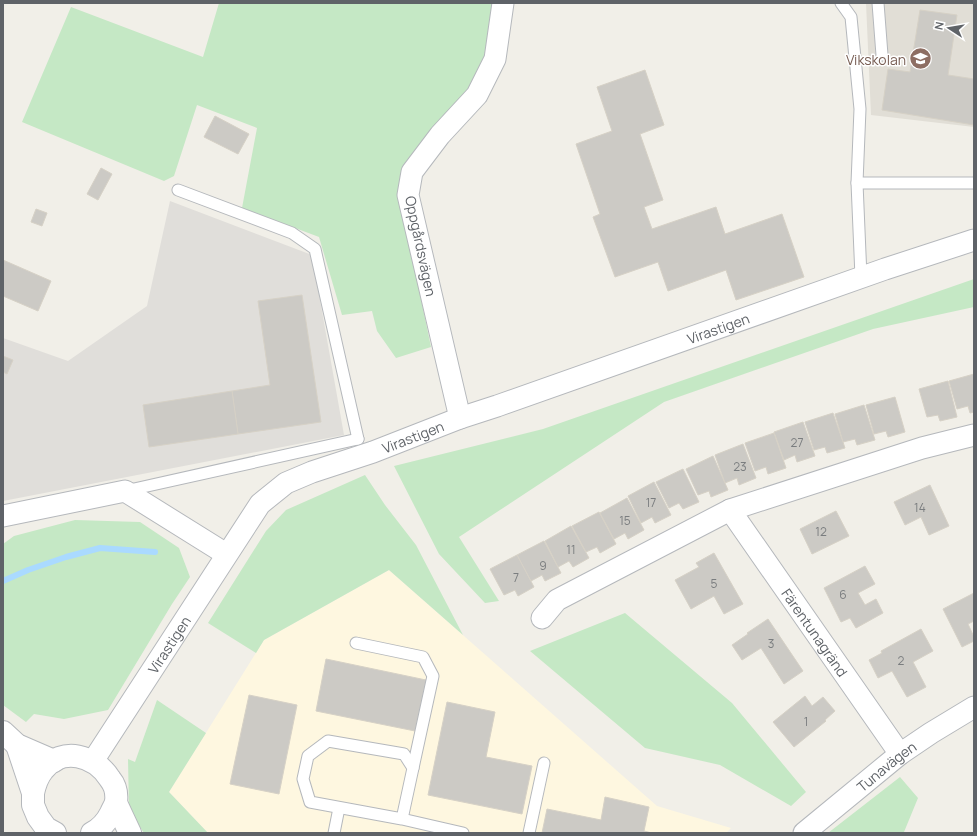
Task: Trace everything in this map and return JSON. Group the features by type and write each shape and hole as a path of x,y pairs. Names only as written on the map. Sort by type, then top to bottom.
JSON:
{"street":[{"name":"Oppgårdsvägen","path":"460,418 408,195 412,172 440,135 477,95 494,59 503,3"},
{"name":"Virastigen","path":"93,761 226,554 260,504 286,483 312,472 366,445 497,406 861,277 974,240"},
{"path":"542,618 557,600 730,510 922,448 974,435"},
{"name":"Virastigen","path":"3,516 125,491"},
{"path":"125,491 226,554"},
{"name":"Färentunagränd","path":"730,510 900,754"},
{"name":"Tunavägen","path":"804,833 900,754 974,707"},
{"path":"10,739 54,761"},
{"path":"10,739 33,792"},
{"path":"55,833 46,828 38,817 33,806 33,792 36,780 43,769 54,761 67,756 80,757 93,761 102,768 113,783 116,794 116,803 130,833"},
{"path":"92,833 103,825 116,803"}],"lane":[{"path":"841,3 851,17 860,109 857,183 861,277"},
{"path":"878,3 882,54"},
{"path":"857,183 974,183"},
{"path":"178,190 292,233 315,248 366,445"},
{"name":"Virastigen","path":"125,491 366,445"},
{"path":"356,643 423,657 433,676 402,819"},
{"path":"413,768 404,754 328,741 308,756 303,779 310,802 402,819 463,833"},
{"path":"529,833 544,762"},
{"path":"334,833 339,808"}],"shaded area":[{"name":"Vikskolan","path":"866,3 974,3 974,127 871,115"},
{"path":"170,201 312,255 344,435 3,501 3,338 68,361 147,306"},
{"path":"389,570 657,806 731,828 726,833 208,833 169,792 264,640"}],"green space":[{"path":"219,3 495,3 484,58 472,87 399,193 431,347 396,358 377,331 372,311 342,315 319,237 242,208 257,128 197,105 174,176 164,181 22,122 71,7 203,57"},
{"path":"974,279 974,307 873,329 664,402 459,537 499,601 485,603 439,554 394,466 543,429"},
{"path":"365,475 385,505 416,545 463,635 389,570 264,640 256,653 208,623 266,531 286,510"},
{"path":"75,520 140,522 179,548 190,577 108,710 64,719 34,714 26,722 3,705 3,544 14,536"},
{"path":"625,613 732,703 806,792 791,806 720,765 645,748 530,651"},
{"path":"157,700 206,733 169,792 208,833 144,833 129,811 128,759 135,762"},
{"path":"900,777 918,798 904,832 905,833 828,833"}],"building":[{"path":"920,10 957,15 948,75 974,79 974,125 882,110 888,69 910,72"},
{"path":"645,70 664,125 640,134 663,200 644,207 652,229 716,207 725,234 782,214 804,277 736,300 726,270 668,291 658,262 615,277 593,217 600,214 576,144 612,131 597,87"},
{"path":"215,116 249,134 238,154 204,137"},
{"path":"101,168 112,174 98,200 87,194"},
{"path":"36,209 47,213 42,226 31,222"},
{"path":"3,260 51,281 38,311 3,296"},
{"path":"302,295 321,422 238,434 232,391 270,385 258,301"},
{"path":"3,356 13,360 7,374 3,372"},
{"path":"974,374 974,412 970,413 968,406 957,409 949,381"},
{"path":"948,381 957,417 940,421 938,415 927,417 919,389"},
{"path":"232,391 238,434 149,447 143,405"},
{"path":"895,397 905,432 888,437 886,431 874,434 866,405"},
{"path":"864,405 875,440 857,445 855,439 843,442 835,414"},
{"path":"833,413 845,448 827,453 825,447 814,450 805,422"},
{"path":"803,422 815,456 797,462 795,455 784,460 774,432"},
{"path":"774,433 786,468 768,474 766,467 755,471 745,443"},
{"path":"743,444 756,478 739,485 737,478 725,483 715,455"},
{"path":"713,456 728,490 711,497 709,491 698,495 686,469"},
{"path":"683,469 699,502 683,509 679,503 669,508 656,482"},
{"path":"654,482 671,515 655,523 652,517 641,523 628,496"},
{"path":"930,485 949,526 929,535 921,517 905,525 894,502"},
{"path":"627,498 644,530 628,539 625,533 614,539 600,513"},
{"path":"836,511 849,536 812,554 800,529"},
{"path":"599,512 616,544 600,553 597,547 586,552 572,526"},
{"path":"571,526 589,558 573,567 569,561 558,567 545,541"},
{"path":"544,541 561,573 545,581 542,575 531,581 517,555"},
{"path":"714,553 743,604 724,614 714,596 691,609 675,580 699,567 696,563"},
{"path":"517,555 534,587 518,596 515,590 504,595 490,569"},
{"path":"865,566 875,584 858,593 865,605 876,599 883,613 856,628 850,618 841,622 824,588"},
{"path":"974,593 974,621 968,624 974,637 974,641 962,647 943,609"},
{"path":"768,619 803,671 784,684 761,648 742,660 732,645"},
{"path":"921,629 933,651 913,662 926,687 907,697 892,671 878,678 869,660 882,653 881,651"},
{"path":"326,659 426,680 415,731 316,711"},
{"path":"249,695 297,705 279,794 230,784"},
{"path":"805,696 812,706 823,697 835,711 825,720 826,721 794,747 773,722"},
{"path":"447,702 495,712 486,757 532,766 522,814 428,795"},
{"path":"605,797 649,807 644,831 652,833 542,833 547,809 601,820"}],"waterway":[{"path":"3,581 28,570 66,557 100,548 155,552"}],"place":[{"name":"Vikskolan","path":"921,59"}]}
